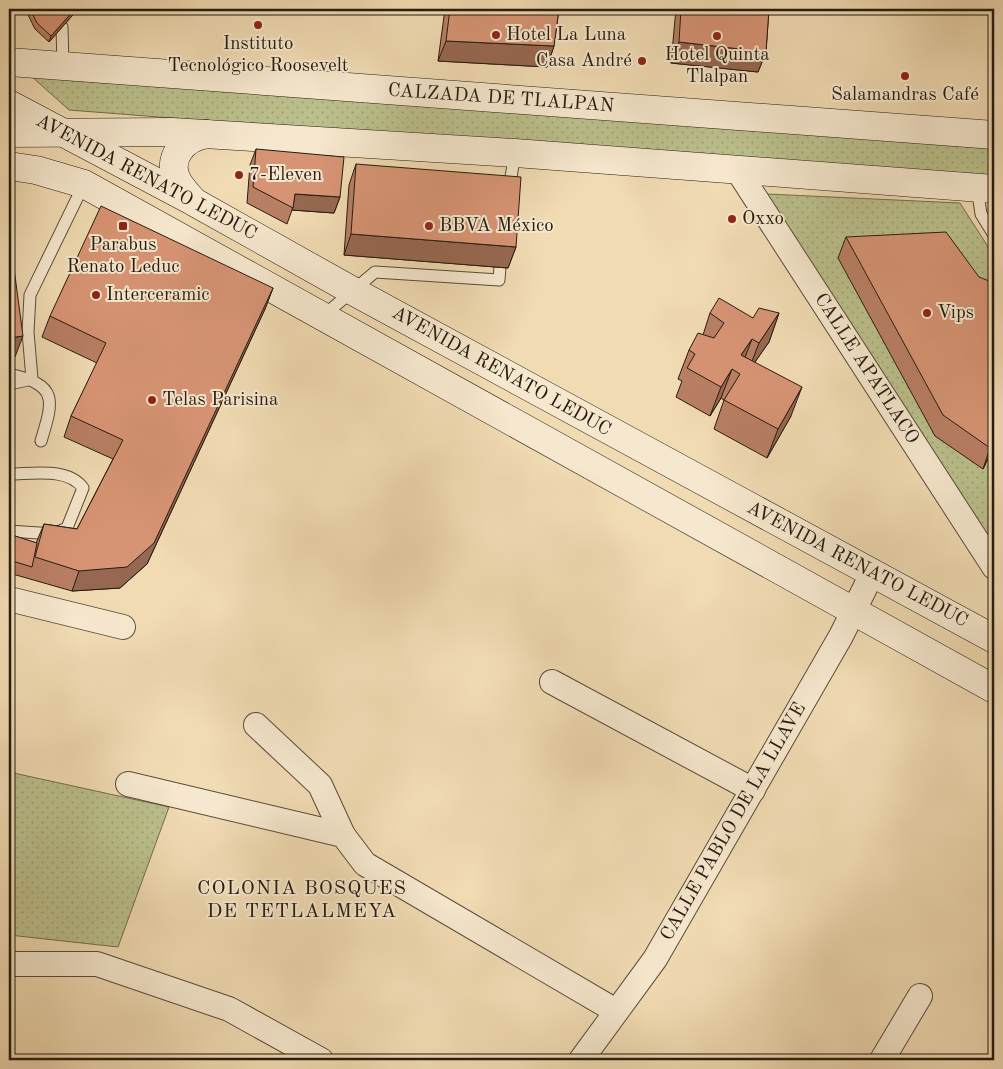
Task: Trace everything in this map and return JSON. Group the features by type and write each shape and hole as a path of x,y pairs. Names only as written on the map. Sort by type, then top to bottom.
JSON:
{"street":[{"name":"CALZADA DE TLALPAN","path":"9,62 63,68 994,135"},
{"name":"AVENIDA RENATO LEDUC","path":"9,104 58,132 194,202 351,290 994,639"},
{"path":"9,133 207,134 515,153 986,188"},
{"path":"194,202 178,182 174,162 179,149 184,143 191,138 207,134"},
{"name":"AVENIDA RENATO LEDUC","path":"9,166 36,170 84,184 994,689"},
{"name":"CALLE APATLACO","path":"738,171 994,567"},
{"name":"CALLE PABLO DE LA LLAVE","path":"581,1060 655,959 753,790 854,610 872,574"},
{"path":"9,599 123,627"},
{"path":"552,682 753,790"},
{"path":"256,725 320,785 343,835 364,864 616,1011"},
{"path":"128,784 343,835"},
{"path":"9,964 97,964 229,1009 321,1060"},
{"path":"882,1060 920,996"}],"lane":[{"path":"62,27 63,68"},
{"path":"508,194 515,153"},
{"path":"32,379 28,332 30,295 84,184"},
{"path":"986,188 981,214 994,235"},
{"path":"321,317 351,290 375,272 499,280 500,267"},
{"path":"9,374 32,379 49,398 50,411 41,441"},
{"path":"9,384 32,379"},
{"path":"9,474 63,475 77,479 83,488 67,528 54,534 9,531"}],"green space":[{"path":"30,75 994,129 994,182 69,110"},
{"path":"767,194 960,203 994,256 994,547"},
{"path":"9,772 169,807 118,947 9,935"}],"building":[{"path":"30,9 75,9 51,36 37,23"},
{"path":"450,9 559,9 554,46 446,41"},
{"name":"Hotel Quinta Tlalpan","path":"681,9 769,9 766,52 679,42"},
{"path":"256,149 344,157 340,197 295,194 293,208 253,187"},
{"name":"BBVA México","path":"356,164 521,177 516,247 351,234"},
{"path":"101,206 273,288 154,543 127,567 79,571 35,557 44,524 77,529 123,440 71,416 106,343 50,316"},
{"path":"9,231 23,336 9,338"},
{"path":"946,232 979,277 994,283 994,440 990,448 943,415 846,237"},
{"path":"719,298 753,318 759,308 779,313 759,343 752,339 741,355 802,387 778,429 724,400 740,374 732,369 721,387 687,368 695,354 689,350 698,333 714,338 724,323 710,313"},
{"path":"9,534 37,543 32,567 9,560"}],"place":[{"name":"Instituto Tecnológico Roosevelt","path":"258,25"},
{"name":"Hotel La Luna","path":"496,35"},
{"name":"Hotel Quinta Tlalpan","path":"717,36"},
{"name":"Casa André","path":"642,61"},
{"name":"Salamandras Café","path":"905,76"},
{"name":"7-Eleven","path":"239,175"},
{"name":"Oxxo","path":"732,219"},
{"name":"Parabus Renato Leduc","path":"123,226"},
{"name":"BBVA México","path":"429,226"},
{"name":"Interceramic","path":"96,295"},
{"name":"Vips","path":"927,313"},
{"name":"Telas Parisina","path":"152,400"}],"district":[{"name":"COLONIA BOSQUES DE TETLALMEYA","path":"302,900"}]}
